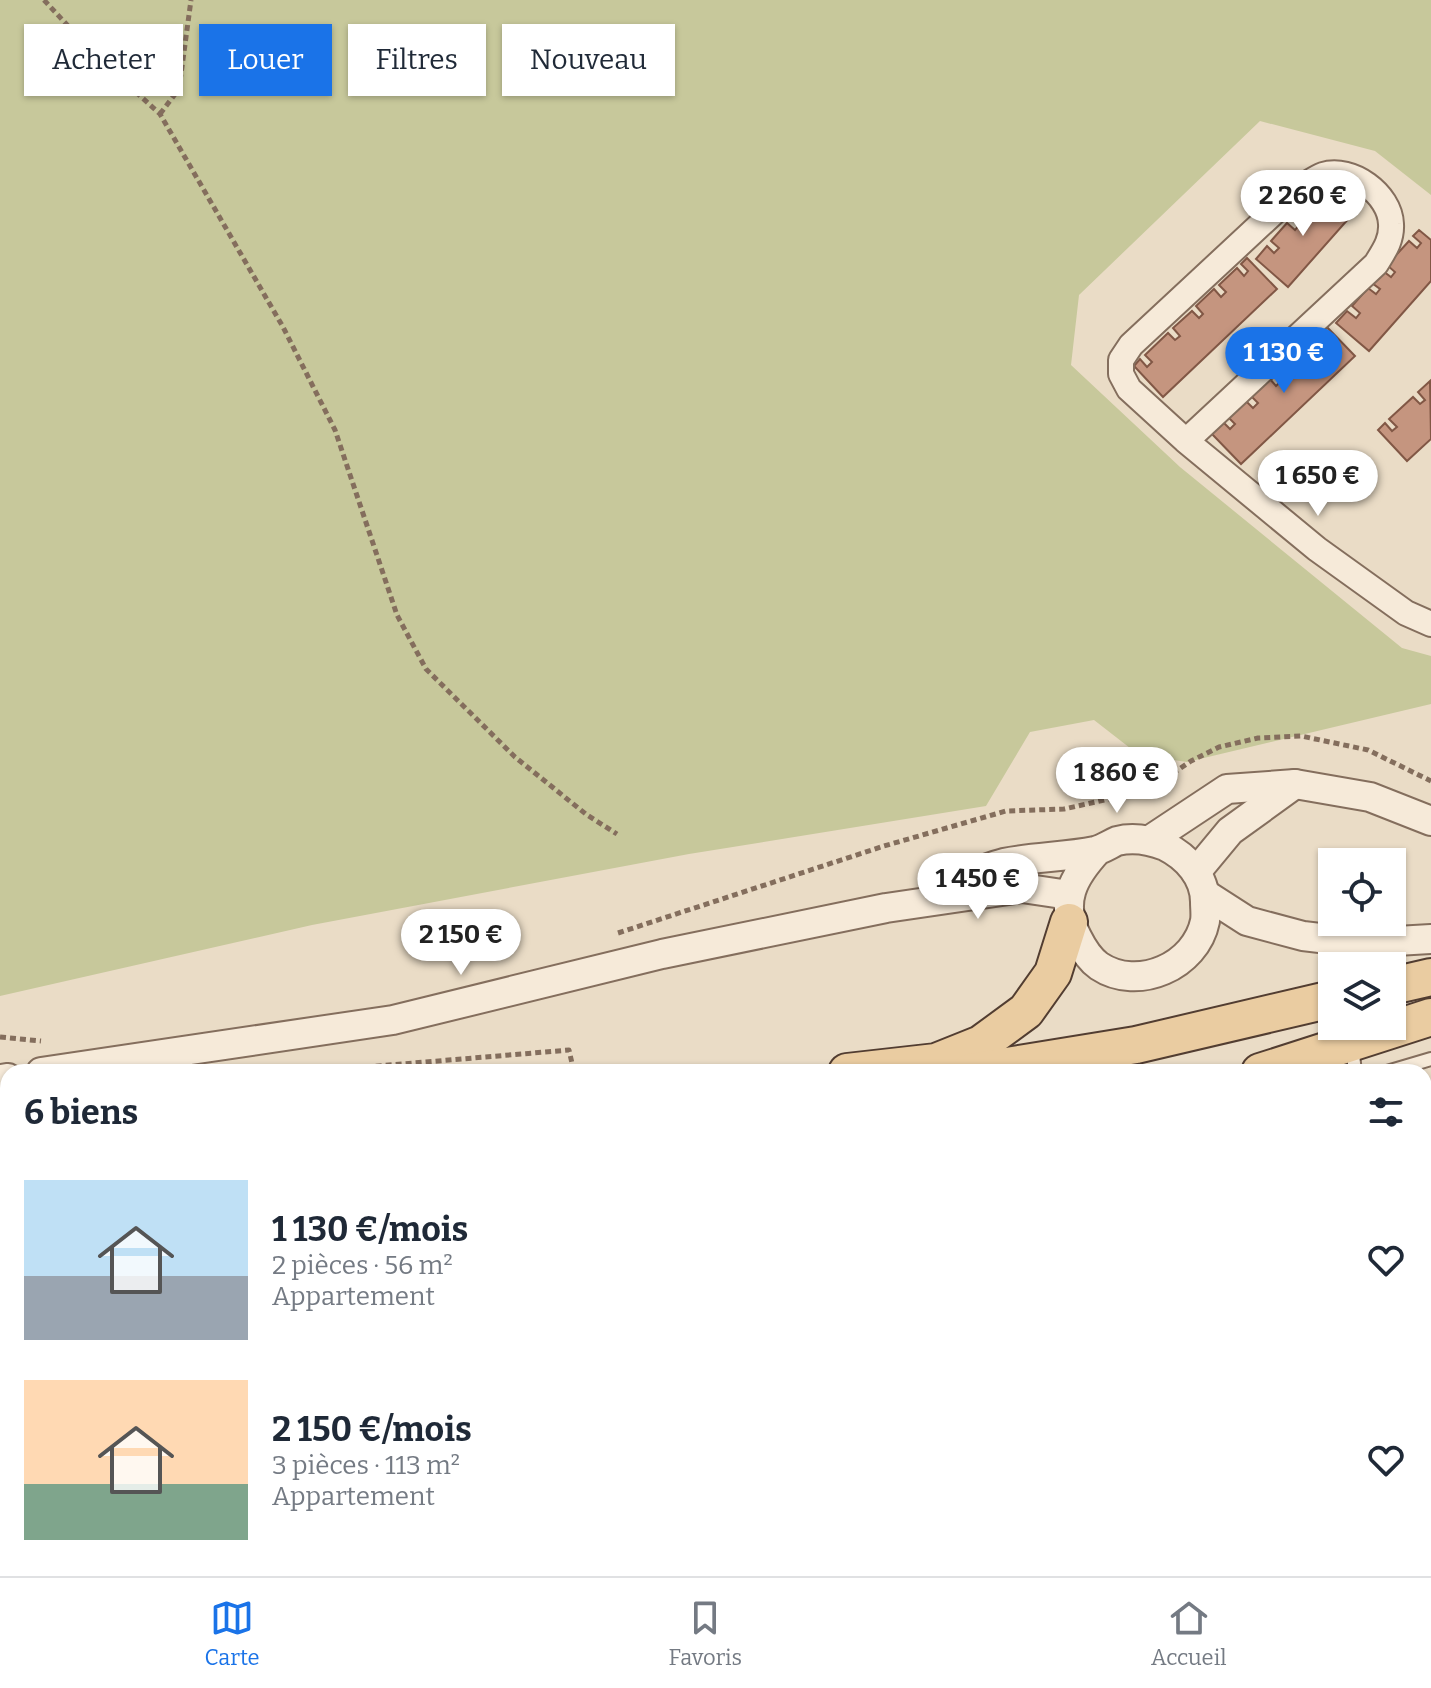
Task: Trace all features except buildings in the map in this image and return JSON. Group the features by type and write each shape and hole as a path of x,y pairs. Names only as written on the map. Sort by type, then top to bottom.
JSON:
{"main road":[{"path":"918,1064 936,1062 981,1044 1026,1011 1053,973 1069,908"},
{"path":"1406,983 1431,977"},
{"path":"1019,1064 1136,1045 1318,1002"},
{"path":"1310,1064 1353,1057 1431,1017"}],"street":[{"path":"1186,441 1376,264 1389,244 1392,222 1384,202 1366,184 1346,174 1324,175 1301,187 1131,345 1121,360 1121,374 1129,389 1186,441 1317,549 1406,613 1431,624"},
{"path":"1150,840 1227,789 1295,784 1370,797 1431,821"},
{"path":"1098,850 1079,870 1069,908 1082,948 1099,966 1124,976 1151,975 1175,965 1194,946 1205,921 1200,883 1230,831 1295,784"},
{"path":"886,908 1002,864 1098,850 1119,841 1150,840 1178,853 1200,883 1247,921 1303,936 1362,943 1431,939"},
{"path":"95,1064 393,1020 662,954 886,908 1022,888 1069,908"}],"path":[{"path":"44,0 94,54 160,114 283,327 335,430 397,615 426,669 515,757 587,815 617,834"},
{"path":"160,114 179,89 191,0"},
{"path":"609,936 884,846 1006,811 1064,809 1118,797 1154,786 1191,761 1219,747 1258,738 1301,736 1368,750 1431,781"},
{"path":"0,1037 47,1040"},
{"path":"402,1064 569,1050 572,1064"}],"green space":[{"path":"0,0 1431,0 1431,195 1375,151 1260,121 1079,295 1071,365 1180,467 1402,648 1431,656 1431,704 1187,762 1139,755 1094,720 1030,732 986,806 689,854 312,925 0,996"}]}
